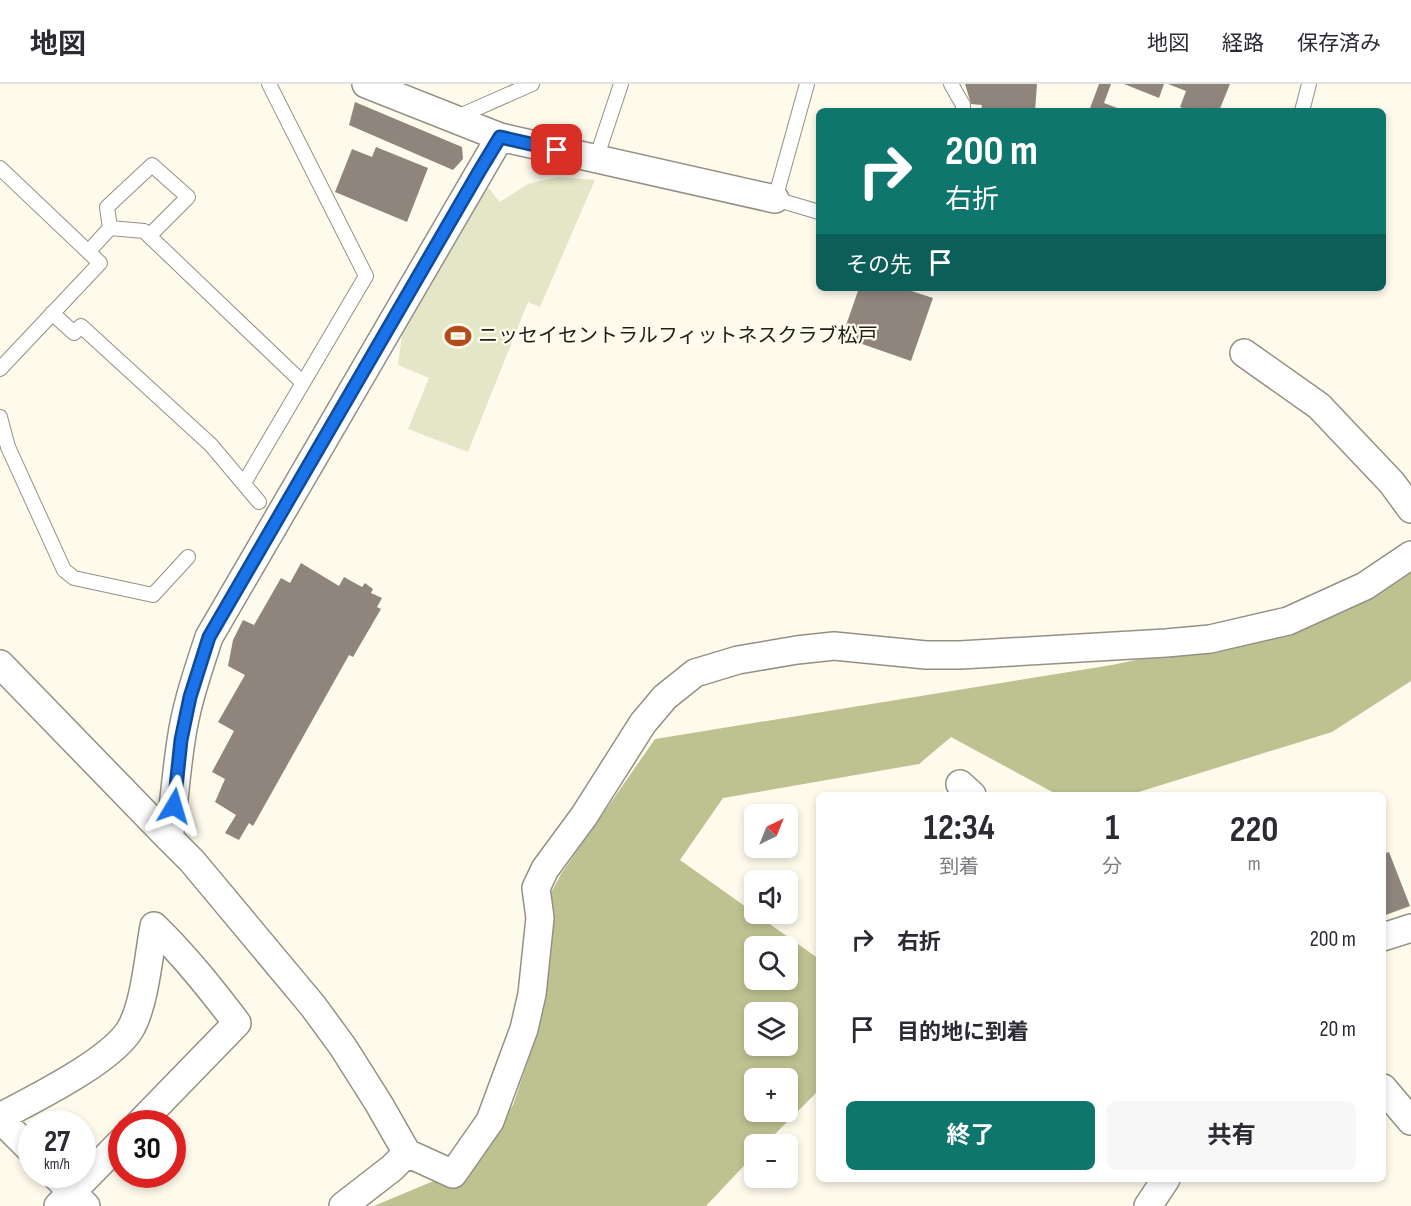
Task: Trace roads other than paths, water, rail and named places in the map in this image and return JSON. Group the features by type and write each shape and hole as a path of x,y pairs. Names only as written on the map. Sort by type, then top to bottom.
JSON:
{"street":[{"path":"366,84 500,137 775,199"},
{"path":"169,838 181,740 190,697 209,637 500,137"},
{"path":"1244,353 1319,406 1392,483 1411,509"},
{"path":"0,663 192,861 313,1006 349,1056 407,1153 453,1174 490,1121 524,1029 532,994 540,918 536,888 545,869 584,816 643,723 665,698 695,673 738,660 834,646 926,655 960,655 1210,639 1288,621 1365,586 1411,555"},
{"path":"18,1137 0,1118 114,1050 133,1026 140,1007 154,926 175,946 237,1023 153,1110"},
{"path":"1386,936 1411,928"},
{"path":"1386,1092 1411,1121"},
{"path":"343,1206 392,1168 407,1153"},
{"path":"67,1195 108,1155"},
{"path":"1148,1206 1164,1182"}],"lane":[{"path":"244,483 366,276 270,84"},
{"path":"453,119 532,84"},
{"path":"596,159 621,84"},
{"path":"807,84 775,199 816,211"},
{"path":"951,84 963,108"},
{"path":"1303,108 1309,84"},
{"path":"110,228 107,207 152,165 188,197 149,236"},
{"path":"0,168 100,263 0,369"},
{"path":"110,228 144,231 303,383"},
{"path":"88,251 110,228"},
{"path":"52,314 74,333 81,326 211,445 259,502"},
{"path":"0,417 8,447 64,570 74,578 153,595 188,557"}],"place":[{"name":"ニッセイセントラルフィットネスクラブ松戸","path":"458,336"}]}
